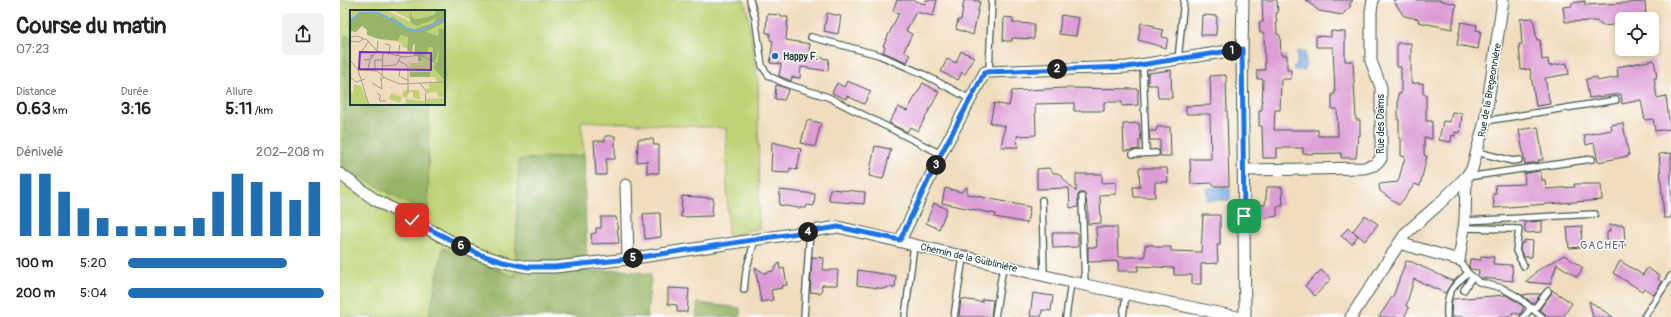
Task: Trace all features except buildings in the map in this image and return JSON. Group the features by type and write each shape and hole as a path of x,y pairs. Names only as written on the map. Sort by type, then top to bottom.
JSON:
{"street":[{"path":"1243,0 1242,49 1245,317"},
{"name":"Rue des Daims","path":"1244,170 1364,168 1374,165 1380,159 1381,87 1371,61 1371,10 1373,0"},
{"name":"Rue de la Bregeonnière","path":"1351,317 1406,233 1466,177 1472,169 1485,121 1503,0"},
{"path":"900,240 941,154 985,72 1127,67 1242,49"},
{"name":"Chemin de la Guiblinière","path":"340,174 374,199 450,241 478,254 503,262 528,267 555,267 628,259 838,227 900,240 914,245 1071,282 1237,317"},
{"name":"Rue de la Bregeonnière","path":"1459,260 1464,225 1466,177"},
{"path":"626,185 628,259"},
{"path":"1399,243 1459,260"}],"lane":[{"path":"750,0 755,17 762,66 769,76 786,84 828,97 941,154"},
{"path":"989,72 992,0"},
{"path":"1178,60 1184,0"},
{"path":"811,37 879,55 923,74 970,99"},
{"path":"1144,65 1146,153"},
{"path":"1485,121 1616,100"},
{"path":"1477,152 1513,161 1519,160"},
{"path":"1133,154 1156,154"},
{"path":"1466,177 1482,176 1592,159"},
{"path":"1082,197 1085,285"},
{"path":"1042,200 1044,275"},
{"path":"1464,225 1595,214"},
{"path":"1464,225 1519,229 1516,251 1524,266"},
{"path":"804,317 810,231"},
{"path":"744,290 746,270 755,239"},
{"path":"905,317 914,245"},
{"path":"954,317 963,257"},
{"path":"1459,260 1470,275 1479,282 1502,288 1518,297 1530,309 1542,317"},
{"path":"995,317 1003,266"},
{"path":"1464,290 1470,275"},
{"path":"1447,317 1447,297 1457,283 1470,275"},
{"path":"1644,317 1671,276"},
{"path":"1066,317 1071,282"},
{"path":"1524,317 1530,309 1536,307 1548,291"},
{"path":"1123,317 1126,294"}],"green space":[{"path":"340,0 744,0 748,15 758,85 759,228 728,236 726,128 581,121 584,155 519,160 515,277 444,249 429,317 340,317"},
{"path":"345,36 350,36 350,105 429,105 428,215 343,167"},
{"path":"584,155 587,272 618,270 651,274 647,317 429,317 443,248 515,277 519,160"},
{"path":"698,303 740,308 740,317 696,317"}],"water":[{"path":"1305,51 1305,70 1294,70 1294,66 1297,66 1297,52"},
{"path":"1207,188 1230,188 1230,200 1207,200"}],"place":[{"name":"Happy F.","path":"775,56"}],"district":[{"name":"GACHET","path":"1603,245"}],"route":[{"path":"412,220 450,241 478,254 503,262 528,267 555,267 628,259 838,227 878,237 900,240 941,154 985,72 1127,67 1242,49 1244,216"}]}
